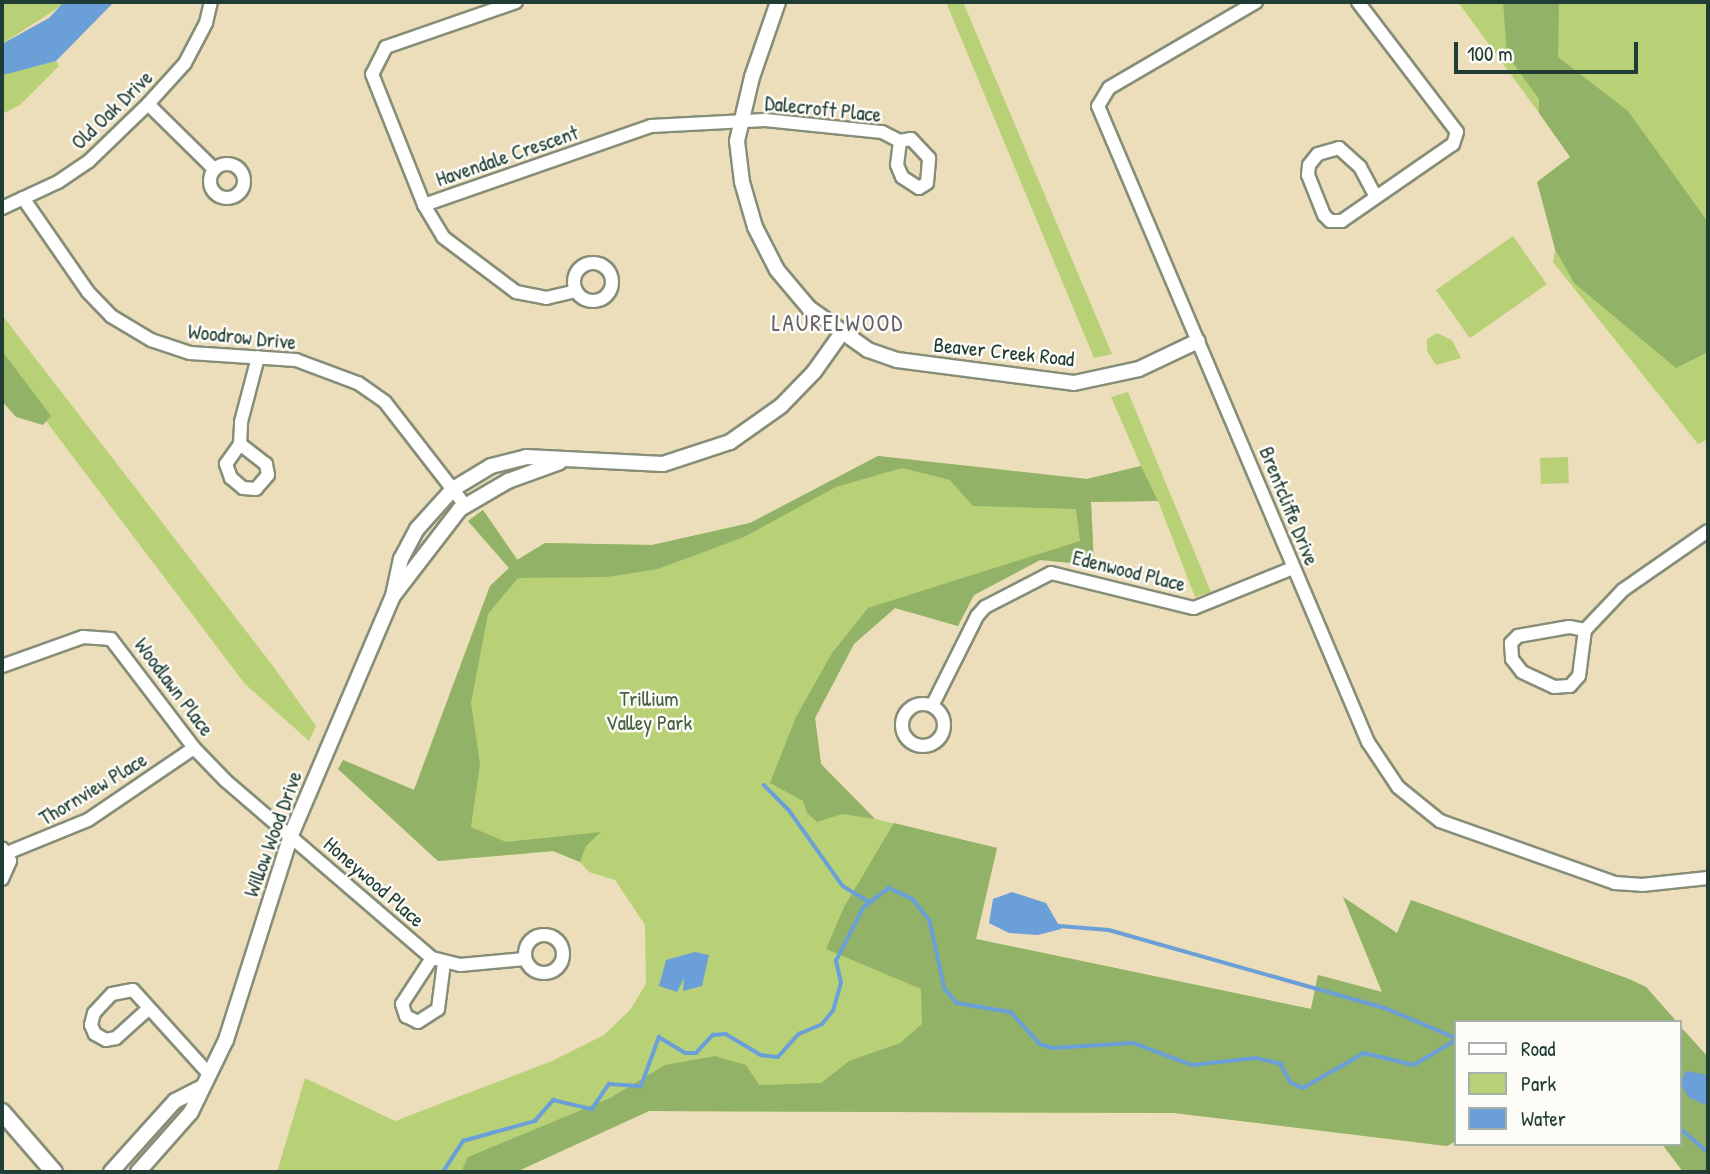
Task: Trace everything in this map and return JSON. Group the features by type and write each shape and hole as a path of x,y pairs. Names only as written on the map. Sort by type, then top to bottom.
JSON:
{"main road":[{"path":"2,1112 54,1172"}],"street":[{"name":"Old Oak Drive","path":"2,208 89,161 148,104 185,64 206,23 211,2"},
{"name":"Havendale Crescent","path":"516,2 386,47 372,74 424,205 651,126 740,122"},
{"name":"Beaver Creek Road","path":"778,2 740,122 742,182 755,227 777,270 809,309 841,334 897,360 1074,383 1139,369 1198,341"},
{"name":"Brentcliffe Drive","path":"1256,2 1110,88 1098,106 1368,742 1398,787 1440,821 1615,883 1642,885 1708,878"},
{"path":"1358,2 1457,132 1453,144 1377,197 1342,221 1330,221 1308,175 1309,165 1318,154 1339,148 1360,167 1377,197"},
{"path":"148,104 214,169"},
{"name":"Dalecroft Place","path":"740,122 765,120 882,132 900,141"},
{"name":"Woodrow Drive","path":"23,198 71,270 111,316 169,347 296,360 358,383 385,402 465,505"},
{"path":"424,205 443,237 516,292 546,298 576,291"},
{"name":"Willow Wood Drive","path":"138,1172 191,1112 200,1088 209,1074 241,996 291,835 393,596 401,559 416,528 453,489 491,466 526,457 561,461 663,464 730,442 781,405 814,372 841,334"},
{"path":"240,444 241,422 258,357"},
{"name":"Willow Wood Drive","path":"393,596 438,533 465,505 508,481 561,461"},
{"path":"1585,630 1569,627 1518,636 1511,643 1512,659 1522,672 1554,687 1570,686 1579,676 1585,630 1623,590 1708,531"},
{"name":"Edenwood Place","path":"932,706 977,615 985,607 1051,573 1194,608 1293,568"},
{"name":"Woodlawn Place","path":"2,666 83,637 111,639 194,748 291,835"},
{"name":"Thornview Place","path":"2,879 10,868 4,850 88,820 194,748"},
{"name":"Honeywood Place","path":"291,835 438,961 525,958"},
{"path":"147,1010 117,1038 106,1040 95,1034 90,1025 94,1013 122,989 133,990 147,1010 209,1074"},
{"name":"Willow Wood Drive","path":"111,1172 175,1101 200,1088"}],"green space":[{"path":"2,2 64,2 64,4 2,44"},
{"path":"946,2 963,2 1112,354 1094,358"},
{"path":"1458,2 1708,2 1708,439 1698,444 1553,262 1571,157"},
{"path":"1503,2 1559,2 1558,57 1628,111 1708,222 1708,352 1676,368 1574,283 1555,249 1537,182 1570,157 1539,113 1539,99 1507,55"},
{"path":"56,61 59,66 20,105 2,114 2,74"},
{"path":"1513,236 1547,284 1470,338 1436,290"},
{"path":"2,315 273,666 316,726 309,741 245,684 2,363"},
{"path":"1437,333 1452,340 1461,358 1436,365 1427,351 1427,339"},
{"path":"2,351 51,416 43,425 16,417 2,401"},
{"name":"Trillium Valley Park","path":"1128,392 1211,592 1195,597 1158,501 1091,502 1094,565 1040,560 974,595 958,626 895,608 854,644 815,718 821,764 875,819 997,848 976,939 1311,1009 1318,975 1382,992 1343,897 1397,933 1411,900 1629,979 1646,987 1675,1020 1454,1020 1454,1142 1447,1146 1174,1113 649,1111 516,1172 277,1172 305,1078 395,1121 552,1061 604,1035 630,1010 646,984 645,925 615,880 589,872 580,862 553,851 438,861 338,769 343,760 414,790 490,586 509,568 468,521 483,510 518,560 545,543 652,545 750,523 878,456 1087,479 1141,466 1111,397"},
{"path":"878,456 1087,479 1141,466 1158,501 1091,502 1094,565 1040,560 974,595 958,626 895,608 854,644 815,718 821,764 875,819 842,814 817,822 807,813 803,801 770,783 796,717 832,653 868,608 1080,541 1076,509 973,506 950,480 902,468 836,487 744,537 658,569 607,577 518,578 488,614 471,703 480,764 471,827 506,842 601,832 586,846 580,862 553,851 438,861 338,769 343,760 414,790 490,586 509,568 468,521 483,510 517,560 545,543 652,545 750,523"},
{"path":"1568,457 1569,483 1541,484 1540,458"},
{"path":"894,823 997,848 976,939 1311,1009 1318,975 1382,992 1343,897 1397,933 1411,900 1629,979 1646,987 1675,1020 1454,1020 1454,1142 1447,1146 1174,1113 649,1111 516,1172 461,1172 468,1157 610,1098 665,1065 715,1056 746,1065 759,1085 821,1083 849,1061 900,1043 922,1024 921,989 826,949 844,907"},
{"path":"1682,1028 1708,1057 1708,1172 1683,1172 1664,1146 1682,1146"}],"water":[{"path":"64,2 114,2 56,61 3,75 2,44 49,18"},
{"path":"1012,892 1046,903 1061,929 1038,935 1009,933 989,923 993,899"},
{"path":"695,952 709,955 702,986 683,991 684,978 677,992 659,986 666,960"},
{"path":"1686,1071 1708,1075 1708,1106 1688,1097 1682,1086"}],"waterway":[{"path":"764,785 789,810 843,886 870,902"},
{"path":"443,1172 463,1141 535,1121 553,1100 592,1109 609,1084 641,1086 659,1037 686,1053 696,1053 713,1035 726,1034 761,1055 778,1057 799,1034 822,1024 833,1011 841,983 836,961 863,908 889,888 913,899 930,921 945,989 957,1003 1011,1012 1040,1044 1053,1048 1133,1043 1192,1065 1256,1058 1281,1064 1290,1082 1303,1088 1364,1053 1414,1065 1454,1041"},
{"path":"1059,926 1109,930 1385,1008 1454,1037"},
{"path":"1682,1130 1708,1152"}],"district":[{"name":"LAURELWOOD","path":"838,323"}]}
